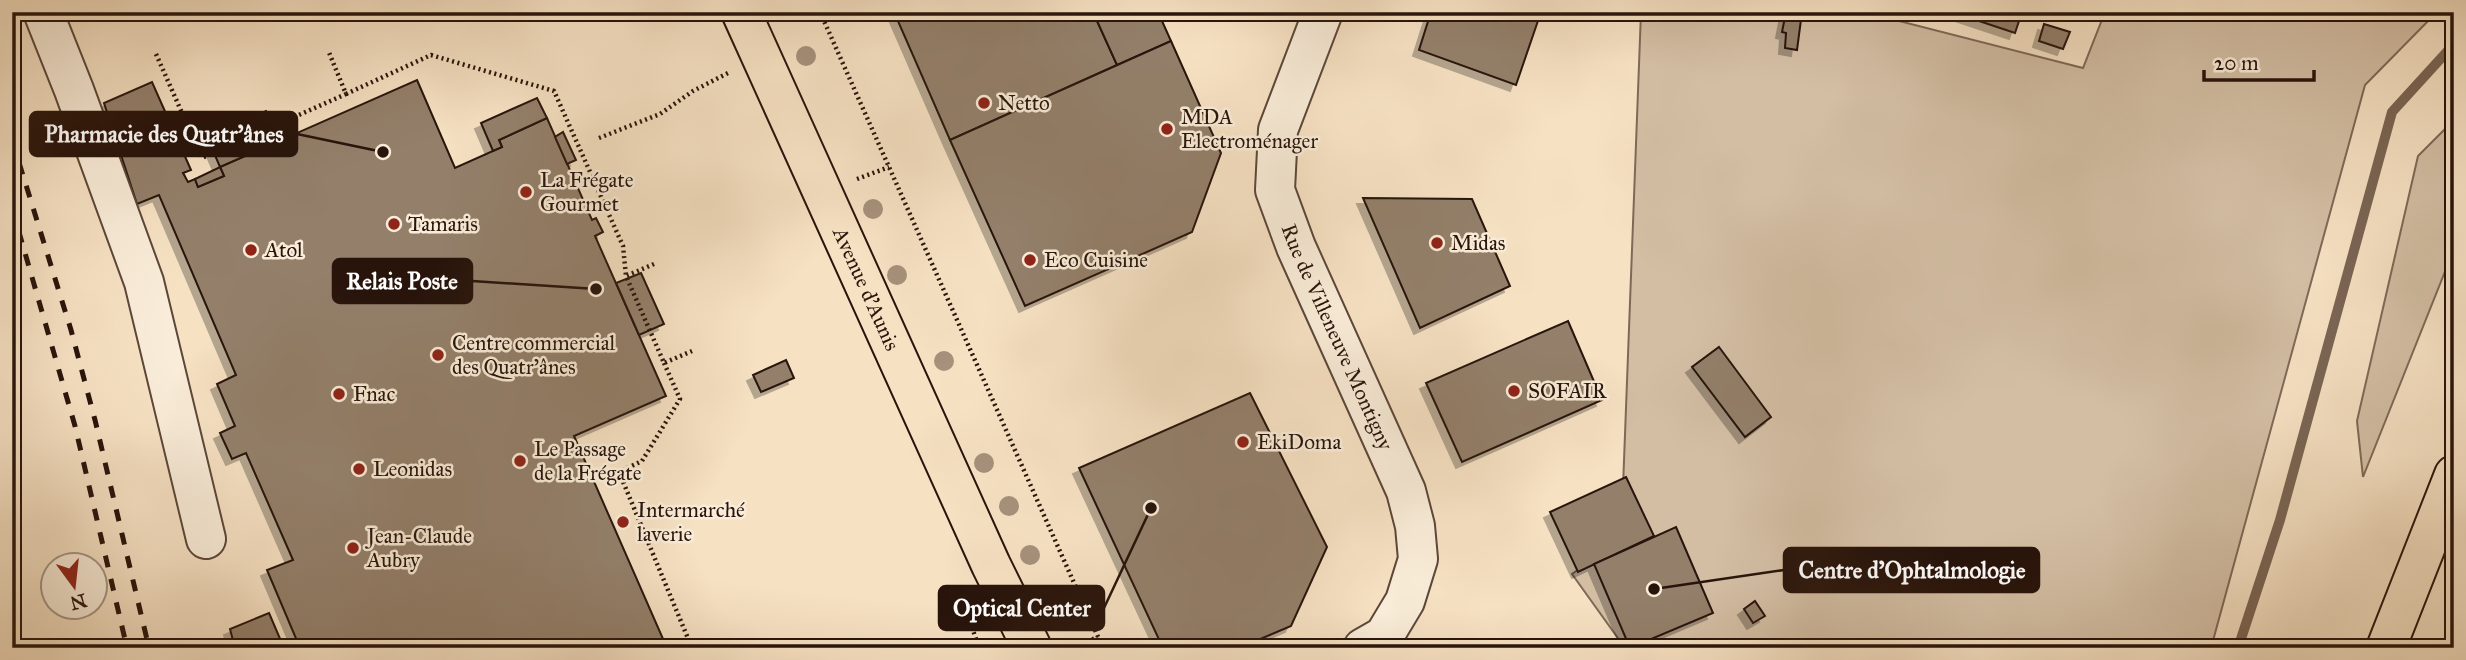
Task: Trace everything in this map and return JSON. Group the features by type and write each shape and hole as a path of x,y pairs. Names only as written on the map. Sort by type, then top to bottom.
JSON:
{"main road":[{"name":"Avenue d'Aunis","path":"741,12 991,565 1032,648"},
{"path":"2386,648 2454,475"},
{"name":"Avenue d'Aunis","path":"991,565 1006,648"}],"street":[{"path":"43,12 144,282 206,539"},
{"name":"Rue de Villeneuve Montigny","path":"1323,12 1278,130 1275,190 1296,247 1405,491 1415,526 1418,559 1405,601 1384,636 1363,648"}],"path":[{"path":"820,12 1103,648"},
{"path":"328,50 346,94"},
{"path":"156,54 202,158 431,55 554,91 623,246 626,275 680,399 642,461 619,471 692,648"},
{"path":"599,138 660,114 693,91 728,73"},
{"path":"626,275 654,264"},
{"path":"664,363 692,351"},
{"path":"1072,648 1098,637"}],"shaded area":[{"path":"1641,12 1864,12 2083,68 2105,12 2437,12 2365,85 2211,648 1625,648 1572,574 1621,540"},
{"path":"2454,120 2454,249 2363,477 2357,421 2418,156"}],"building":[{"name":"Netto","path":"894,12 1093,12 1117,65 950,140"},
{"path":"1093,12 1158,12 1171,41 1117,65"},
{"path":"1431,12 1541,12 1516,85 1419,50"},
{"path":"1786,12 1802,12 1797,50 1785,48 1786,33 1782,32"},
{"path":"1952,12 2022,12 2015,33"},
{"path":"2044,24 2070,32 2063,49 2039,41"},
{"path":"1171,41 1221,153 1192,232 1025,306 950,140"},
{"name":"Centre commercial des Quatr'ânes","path":"417,80 455,168 502,147 499,140 547,118 592,220 596,218 603,232 595,236 666,396 574,436 667,648 300,648 267,570 293,560 246,453 232,459 220,433 235,426 217,384 236,375 159,195 137,204 104,103 152,82 191,170 183,173 188,182 195,179 198,187 224,176 220,167"},
{"path":"537,98 547,118 499,140 502,147 493,151 481,123"},
{"path":"266,111 279,141 220,167 207,137"},
{"path":"563,132 576,160 567,164 555,137"},
{"path":"220,167 224,176 198,187 195,179"},
{"name":"Midas","path":"1363,198 1472,199 1510,286 1420,328"},
{"path":"641,273 664,324 639,335 616,283"},
{"name":"SOFAIR","path":"1568,321 1602,400 1462,462 1426,383"},
{"path":"1719,347 1771,417 1745,437 1692,367"},
{"path":"786,360 794,378 761,392 753,375"},
{"path":"1250,393 1327,547 1291,626 1239,648 1163,648 1079,468"},
{"path":"1626,477 1654,536 1578,572 1550,512"},
{"path":"1676,527 1713,613 1630,648 1594,564"},
{"path":"1755,601 1765,616 1753,623 1744,609"},
{"path":"269,613 284,648 235,648 230,629"}],"waterway":[{"path":"2238,648 2280,520 2392,112 2454,44"}],"railway":[{"path":"12,140 71,330 149,648"},
{"path":"12,208 75,426 127,648"}],"place":[{"name":"Netto","path":"984,103"},
{"name":"MDA Electroménager","path":"1167,129"},
{"name":"Pharmacie des Quatr'ânes","path":"383,152"},
{"name":"La Frégate Gourmet","path":"526,192"},
{"name":"Tamaris","path":"394,224"},
{"name":"Midas","path":"1437,243"},
{"name":"Atol","path":"251,250"},
{"name":"Eco Cuisine","path":"1030,260"},
{"name":"Relais Poste","path":"596,289"},
{"name":"Centre commercial des Quatr'ânes","path":"438,355"},
{"name":"SOFAIR","path":"1514,391"},
{"name":"Fnac","path":"339,394"},
{"name":"EkiDoma","path":"1243,442"},
{"name":"Le Passage de la Frégate","path":"520,461"},
{"name":"Leonidas","path":"359,469"},
{"name":"Optical Center","path":"1151,508"},
{"name":"Intermarché laverie","path":"623,522"},
{"name":"Jean-Claude Aubry","path":"353,548"},
{"name":"Centre d'Ophtalmologie","path":"1654,589"}]}
